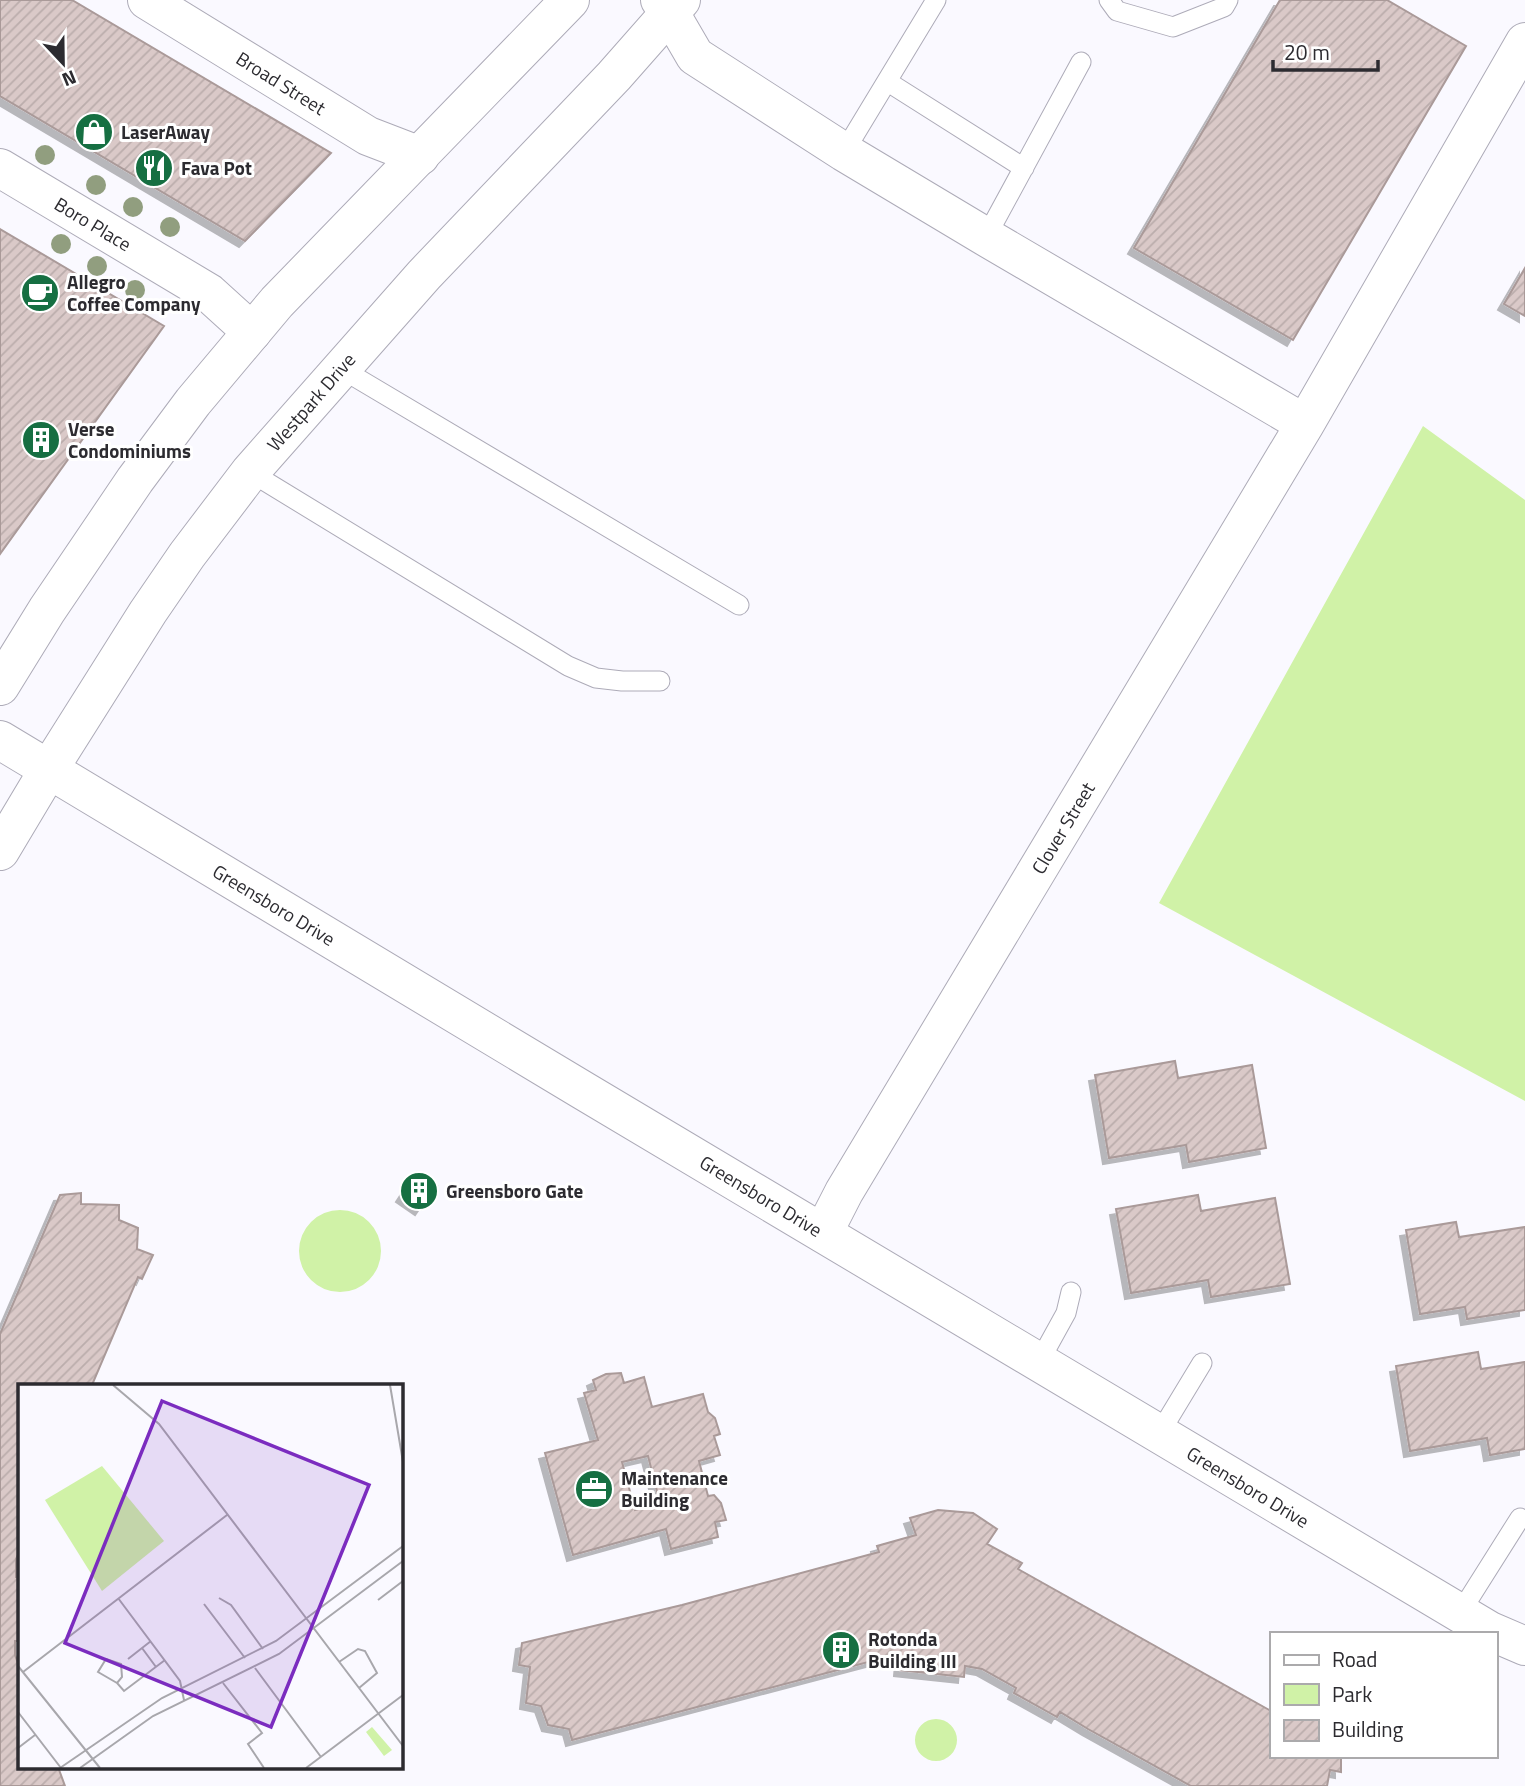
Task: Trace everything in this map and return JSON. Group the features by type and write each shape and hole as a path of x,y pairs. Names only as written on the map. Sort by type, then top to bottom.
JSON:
{"street":[{"name":"Broad Street","path":"147,0 368,136 420,156"},
{"path":"0,686 47,610 135,480 192,402 277,302 570,0"},
{"path":"670,4 695,57 844,152 1306,424"},
{"name":"Westpark Drive","path":"0,851 148,612 250,472 424,275 614,76 670,4"},
{"name":"Clover Street","path":"823,1233 844,1192 1306,424 1525,42"},
{"name":"Boro Place","path":"0,168 209,293 251,332"},
{"name":"Greensboro Drive","path":"0,740 1492,1632"},
{"name":"Greensboro Drive","path":"1497,1634 1525,1646"}],"lane":[{"path":"844,152 936,0"},
{"path":"1109,0 1118,11 1174,27 1224,7 1228,0"},
{"path":"986,237 1081,62"},
{"path":"888,82 1024,168"},
{"path":"340,368 739,605"},
{"path":"250,472 568,666 596,678 660,681"},
{"path":"1039,1362 1066,1313 1071,1292"},
{"path":"1159,1434 1202,1363"},
{"path":"1461,1613 1520,1518"}],"green space":[{"path":"1423,426 1525,500 1525,1101 1159,903"},
{"path":"340,1210 356,1213 369,1222 378,1235 381,1251 378,1267 369,1280 356,1289 340,1292 324,1289 311,1280 302,1267 299,1251 302,1235 311,1222 324,1213"},
{"path":"936,1719 951,1725 957,1740 951,1755 936,1761 921,1755 915,1740 921,1725"}],"building":[{"path":"0,0 72,0 331,153 245,241 0,96"},
{"path":"1280,0 1387,0 1466,46 1293,340 1134,248"},
{"name":"Verse Condominiums","path":"0,229 164,326 0,554"},
{"path":"1525,268 1525,316 1504,304"},
{"path":"1175,1061 1178,1078 1252,1065 1266,1148 1189,1162 1186,1145 1109,1158 1095,1075"},
{"name":"Greensboro Gate","path":"417,1173 437,1186 421,1209 402,1196"},
{"path":"81,1193 81,1204 119,1205 119,1220 138,1228 137,1249 153,1255 142,1279 138,1277 92,1384 18,1384 18,1641 15,1641 15,1655 18,1663 18,1768 58,1768 65,1786 0,1786 0,1334 60,1195"},
{"path":"1198,1195 1201,1211 1275,1198 1290,1284 1211,1297 1208,1280 1131,1293 1116,1209"},
{"path":"1456,1222 1459,1237 1525,1227 1525,1310 1467,1319 1465,1307 1420,1314 1406,1230"},
{"path":"1478,1352 1481,1369 1525,1362 1525,1449 1490,1455 1487,1438 1410,1451 1396,1366"},
{"path":"621,1373 624,1383 644,1377 652,1407 703,1394 708,1412 715,1418 720,1434 714,1436 720,1455 699,1461 708,1496 714,1495 721,1503 726,1520 715,1522 718,1537 671,1549 666,1529 573,1555 545,1453 598,1440 584,1393 596,1390 593,1380 606,1374","holes":["648,1456 660,1503 635,1510 622,1462"]},
{"name":"Rotonda Building III","path":"938,1510 973,1513 997,1529 987,1544 1022,1563 1018,1569 1270,1710 1270,1758 1341,1758 1341,1772 1330,1770 1327,1786 1191,1786 1060,1712 1057,1717 1014,1693 1016,1688 982,1669 965,1666 964,1677 900,1670 901,1659 887,1657 572,1740 569,1729 548,1725 541,1706 526,1703 530,1667 519,1665 522,1643 682,1605 879,1552 877,1546 916,1535 910,1518"}],"place":[{"name":"LaserAway","path":"94,132"},
{"name":"Fava Pot","path":"154,168"},
{"name":"Allegro Coffee Company","path":"40,293"},
{"name":"Verse Condominiums","path":"41,440"},
{"name":"Greensboro Gate","path":"419,1191"},
{"name":"Maintenance Building","path":"594,1489"},
{"name":"Rotonda Building III","path":"841,1650"}]}
